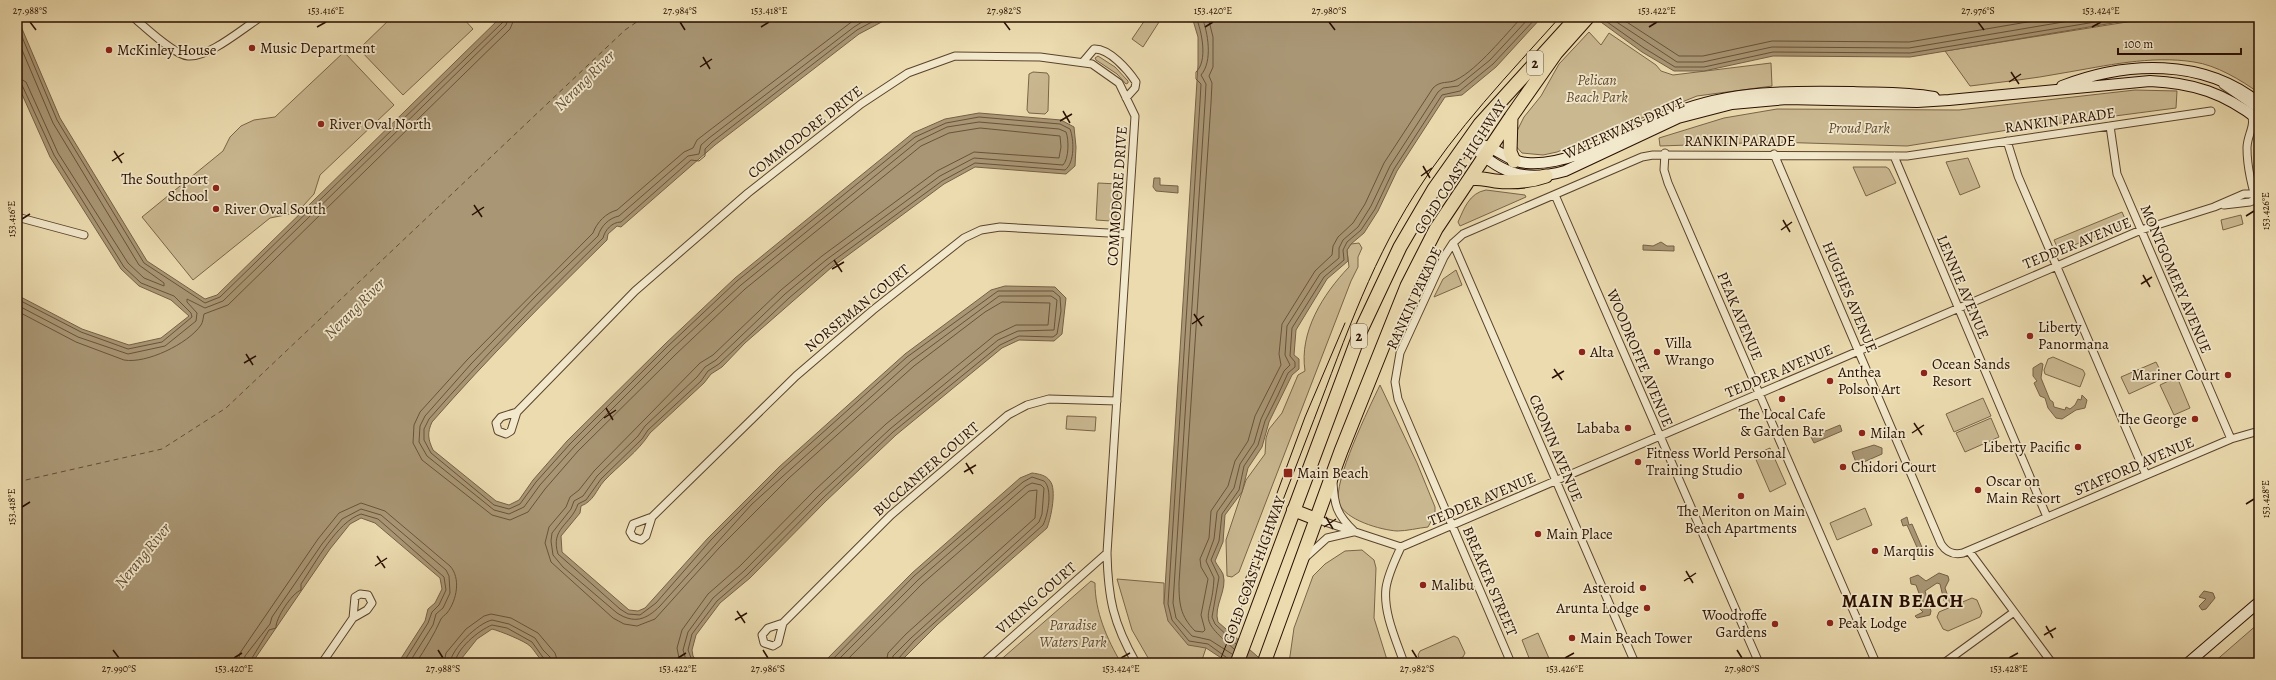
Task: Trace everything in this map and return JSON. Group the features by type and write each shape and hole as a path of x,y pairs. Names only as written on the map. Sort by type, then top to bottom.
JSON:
{"highway":[{"name":"GOLD COAST HIGHWAY","path":"1264,663 1333,474 1407,286 1436,229 1470,179 1486,152 1580,20"},
{"name":"GOLD COAST HIGHWAY","path":"1237,663 1293,510 1374,299 1423,206 1468,141 1496,106 1580,20"},
{"path":"1511,116 1510,152 1514,161"},
{"path":"1470,179 1478,177 1496,181 1519,182 1546,176"}],"main road":[{"path":"1293,510 1316,519"}],"street":[{"path":"133,17 177,51 188,56 199,55 213,48 260,17"},
{"path":"1083,62 1094,49 1104,51 1130,73 1136,82 1135,88 1126,98"},
{"name":"COMMODORE DRIVE","path":"517,412 635,291 748,193 861,104 908,73 955,56 1040,57 1092,64 1119,83 1135,116 1107,553 1108,586 1111,607 1125,645 1136,663"},
{"name":"WATERWAYS DRIVE","path":"2055,89 2082,78 2145,67 2180,69 2216,79 2242,91 2259,103"},
{"path":"2216,79 2256,115 2247,148 2259,207"},
{"name":"WATERWAYS DRIVE","path":"1486,152 1497,167 1508,171 1546,176 1565,171 1678,118 1732,104 1787,99 1917,102 2144,82 2175,82 2188,84 2214,93 2232,101 2256,115"},
{"name":"WATERWAYS DRIVE","path":"1486,152 1514,161 1547,163 1567,158 1674,112 1718,99 1748,94 1776,91 1888,92 1916,94 1950,100"},
{"name":"RANKIN PARADE","path":"1398,399 1395,382 1400,353 1444,257 1453,243 1463,234 1642,157 1665,153 1907,156 2211,111"},
{"name":"MONTGOMERY AVENUE","path":"2110,126 2117,174 2231,439"},
{"path":"1468,141 1486,152"},
{"path":"2007,141 2018,176 2146,475"},
{"name":"PEAK AVENUE","path":"1665,153 1666,176 1876,663"},
{"name":"HUGHES AVENUE","path":"1774,154 1941,544 1947,551 1955,554"},
{"name":"LENNIE AVENUE","path":"1894,156 2047,517"},
{"path":"2259,156 2259,168"},
{"name":"WOODROFFE AVENUE","path":"1555,195 1759,663"},
{"name":"TEDDER AVENUE","path":"1401,547 2141,230 2214,207 2257,196"},
{"path":"17,217 84,235"},
{"name":"NORSEMAN COURT","path":"652,517 796,376 873,310 964,238 981,230 1000,227 1127,234"},
{"name":"CRONIN AVENUE","path":"1453,243 1635,663"},
{"name":"BUCCANEER COURT","path":"783,623 891,515 1008,415 1027,404 1049,399 1117,401"},
{"name":"BREAKER STREET","path":"1398,399 1451,526 1511,663"},
{"name":"STAFFORD AVENUE","path":"1955,554 1969,551 2231,439 2259,431"},
{"path":"1333,474 1334,497 1337,510 1342,520 1356,532"},
{"path":"1316,519 1401,547 1389,576 1386,598 1387,610 1404,663"},
{"path":"1300,562 1327,538 1356,532"},
{"path":"1969,551 2052,663"},
{"name":"VIKING COURT","path":"983,663 1107,553"},
{"path":"2188,663 2259,602"},
{"path":"1944,663 2014,612"},
{"path":"322,663 353,618"}],"green space":[{"path":"392,17 462,17 473,29 403,95 359,49"},
{"path":"1147,17 1152,17 1159,22 1143,47 1132,39"},
{"path":"2192,17 2259,17 2259,93 2236,78 2211,66 2178,60 2128,62 2040,77 1970,86 1945,51 2133,21"},
{"name":"Pelican Beach Park","path":"1589,32 1601,45 1609,33 1656,65 1661,71 1673,75 1771,63 1772,86 1697,96 1557,152 1543,155 1522,153 1514,144 1514,137 1524,117 1541,96 1559,64"},
{"path":"344,52 394,105 320,175 314,194 303,206 290,214 270,218 193,280 142,217 223,151 230,137 241,126 254,120 275,117"},
{"path":"1098,56 1115,67 1128,81 1128,83 1126,84 1117,74 1096,60 1095,58"},
{"path":"1033,72 1047,73 1049,76 1048,111 1045,114 1029,113 1027,110 1029,74"},
{"name":"Proud Park","path":"2135,90 2177,91 2176,108 2008,130 1907,146 1772,142 1660,146 1659,138 1724,118 1777,109 1959,110"},
{"path":"1968,158 1980,187 1960,195 1946,162"},
{"path":"1853,167 1886,167 1889,169 1896,183 1866,196"},
{"path":"1098,183 1118,184 1116,218 1111,221 1096,220"},
{"path":"1486,190 1525,195 1526,197 1460,226 1458,222 1468,202 1475,194"},
{"path":"2122,212 2126,221 2123,225 2062,250 2058,249 2054,240"},
{"path":"2241,215 2243,224 2223,230 2221,220"},
{"path":"1359,243 1362,248 1358,257 1358,267 1351,281 1239,572 1232,577 1227,576 1226,540 1246,480 1265,454 1266,438 1269,429 1282,413 1298,375 1305,371 1304,356 1306,342 1309,328 1315,314 1330,289 1349,267 1347,250 1351,244"},
{"path":"1456,270 1462,285 1434,297 1443,279"},
{"path":"2053,357 2083,370 2085,374 2080,387 2045,374 2044,370 2048,359"},
{"path":"2156,362 2164,378 2129,394 2121,377"},
{"path":"2177,377 2190,408 2174,415 2160,385"},
{"path":"1380,385 1417,463 1435,507 1435,514 1428,527 1401,531 1382,529 1356,519 1348,514 1339,503 1338,493 1346,462"},
{"path":"1983,398 1991,416 1954,432 1946,414"},
{"path":"1067,416 1096,417 1095,431 1066,429"},
{"path":"1991,418 1999,437 1965,452 1956,433"},
{"path":"1770,448 1786,484 1770,492 1754,455"},
{"path":"1865,508 1872,525 1837,540 1830,523"},
{"path":"1362,550 1374,560 1376,568 1374,618 1388,663 1289,663 1294,628 1313,576 1325,564 1345,551"},
{"path":"1117,579 1164,583 1164,604 1206,648 1201,663 1151,663 1132,630"},
{"name":"Paradise Waters Park","path":"1091,581 1095,583 1097,604 1103,625 1121,663 997,663"},
{"path":"1972,598 1977,600 1982,612 1980,617 1948,631 1943,629 1937,617 1939,612"},
{"path":"2259,623 2259,663 2213,663"},
{"path":"1538,633 1551,663 1531,663 1522,640"},
{"path":"1454,636 1458,638 1465,653 1463,657 1449,663 1421,663 1418,655 1420,651"}],"water":[{"name":"Nerang River","path":"17,17 60,118 147,261 205,299 217,295 501,17 891,17 859,34 715,145 621,227 617,226 608,234 607,240 518,329 432,422 429,429 429,436 433,450 496,501 509,505 519,500 533,480 567,441 665,344 735,278 913,133 945,119 979,113 1061,120 1074,127 1076,147 1075,166 1066,174 975,167 944,184 832,267 745,343 722,367 711,374 704,383 650,433 634,452 604,481 592,498 581,506 580,513 561,536 562,552 629,610 638,611 645,608 708,538 779,467 905,354 991,290 1005,286 1055,287 1066,298 1062,334 1054,341 1019,340 1002,348 896,435 826,501 750,578 720,603 696,635 692,650 693,656 698,663 545,663 527,644 512,636 492,629 477,639 458,663 398,663 425,621 428,609 435,603 442,589 440,578 375,523 361,518 350,524 330,549 252,663 17,663 17,295 82,329 129,345 161,338 189,316 171,300 139,286 121,269 50,157 17,83"},
{"path":"1192,17 1542,17 1496,67 1462,95 1445,97 1397,171 1378,211 1364,233 1351,244 1347,250 1348,261 1327,279 1296,330 1294,355 1299,359 1299,369 1292,375 1269,422 1262,447 1248,468 1242,492 1225,515 1223,542 1215,561 1223,574 1224,580 1224,586 1217,610 1218,622 1265,663 1229,663 1206,648 1188,645 1168,621 1164,604 1198,65 1198,37"},
{"path":"1594,17 2191,17 2171,21 2119,22 1910,57 1773,56 1704,71 1674,71 1642,52"},
{"path":"1154,178 1160,178 1160,185 1178,186 1178,193 1156,191 1153,187"},
{"path":"1661,242 1667,246 1674,246 1674,251 1643,250 1643,245 1653,246"},
{"path":"2041,363 2043,364 2041,378 2054,407 2065,410 2066,407 2070,409 2075,405 2078,399 2081,400 2082,395 2087,400 2085,408 2076,410 2062,419 2056,418 2048,408 2045,398 2040,396 2034,383 2037,381 2033,376 2033,368"},
{"path":"1840,425 1842,431 1814,443 1811,437"},
{"path":"1874,445 1882,448 1882,454 1857,465 1852,452"},
{"path":"1032,473 1044,476 1052,485 1053,504 1047,528 938,624 899,663 823,663 912,573 1020,478"},
{"path":"1907,517 1909,525 1912,524 1924,552 1920,554 1907,525 1903,526 1901,520"},
{"path":"1939,573 1948,576 1949,580 1945,588 1950,602 1947,603 1944,601 1940,584 1937,583 1925,591 1931,611 1930,615 1917,618 1915,616 1923,612 1919,608 1920,596 1916,585 1911,584 1910,578 1918,575 1926,581"},
{"path":"2204,591 2213,593 2215,598 2206,609 2202,610 2199,606 2206,599 2199,597"}],"ferry route":[{"path":"17,482 162,449 226,408 625,30 644,17"}],"tram line":[{"path":"1219,663 1343,342 1368,282 1398,223 1431,170 1465,124 1560,17"},
{"path":"1241,591 1305,417 1345,323"}],"place":[{"name":"Music Department","path":"252,48"},
{"name":"McKinley House","path":"109,50"},
{"name":"River Oval North","path":"321,124"},
{"name":"The Southport School","path":"216,188"},
{"name":"River Oval South","path":"216,209"},
{"name":"Liberty Panormana","path":"2030,336"},
{"name":"Alta","path":"1582,352"},
{"name":"Villa Wrango","path":"1657,352"},
{"name":"Ocean Sands Resort","path":"1924,373"},
{"name":"Mariner Court","path":"2228,375"},
{"name":"Anthea Polson Art","path":"1830,381"},
{"name":"The Local Cafe & Garden Bar","path":"1782,399"},
{"name":"The George","path":"2195,419"},
{"name":"Lababa","path":"1628,428"},
{"name":"Milan","path":"1862,433"},
{"name":"Liberty Pacific","path":"2078,447"},
{"name":"Fitness World Personal Training Studio","path":"1638,462"},
{"name":"Chidori Court","path":"1843,467"},
{"name":"Main Beach","path":"1288,473"},
{"name":"Oscar on Main Resort","path":"1978,490"},
{"name":"The Meriton on Main Beach Apartments","path":"1741,496"},
{"name":"Main Place","path":"1538,534"},
{"name":"Marquis","path":"1875,551"},
{"name":"Malibu","path":"1423,585"},
{"name":"Asteroid","path":"1643,588"},
{"name":"Arunta Lodge","path":"1647,608"},
{"name":"Peak Lodge","path":"1830,623"},
{"name":"Woodroffe Gardens","path":"1775,624"},
{"name":"Main Beach Tower","path":"1572,638"}],"district":[{"name":"MAIN BEACH","path":"1903,600"}]}
